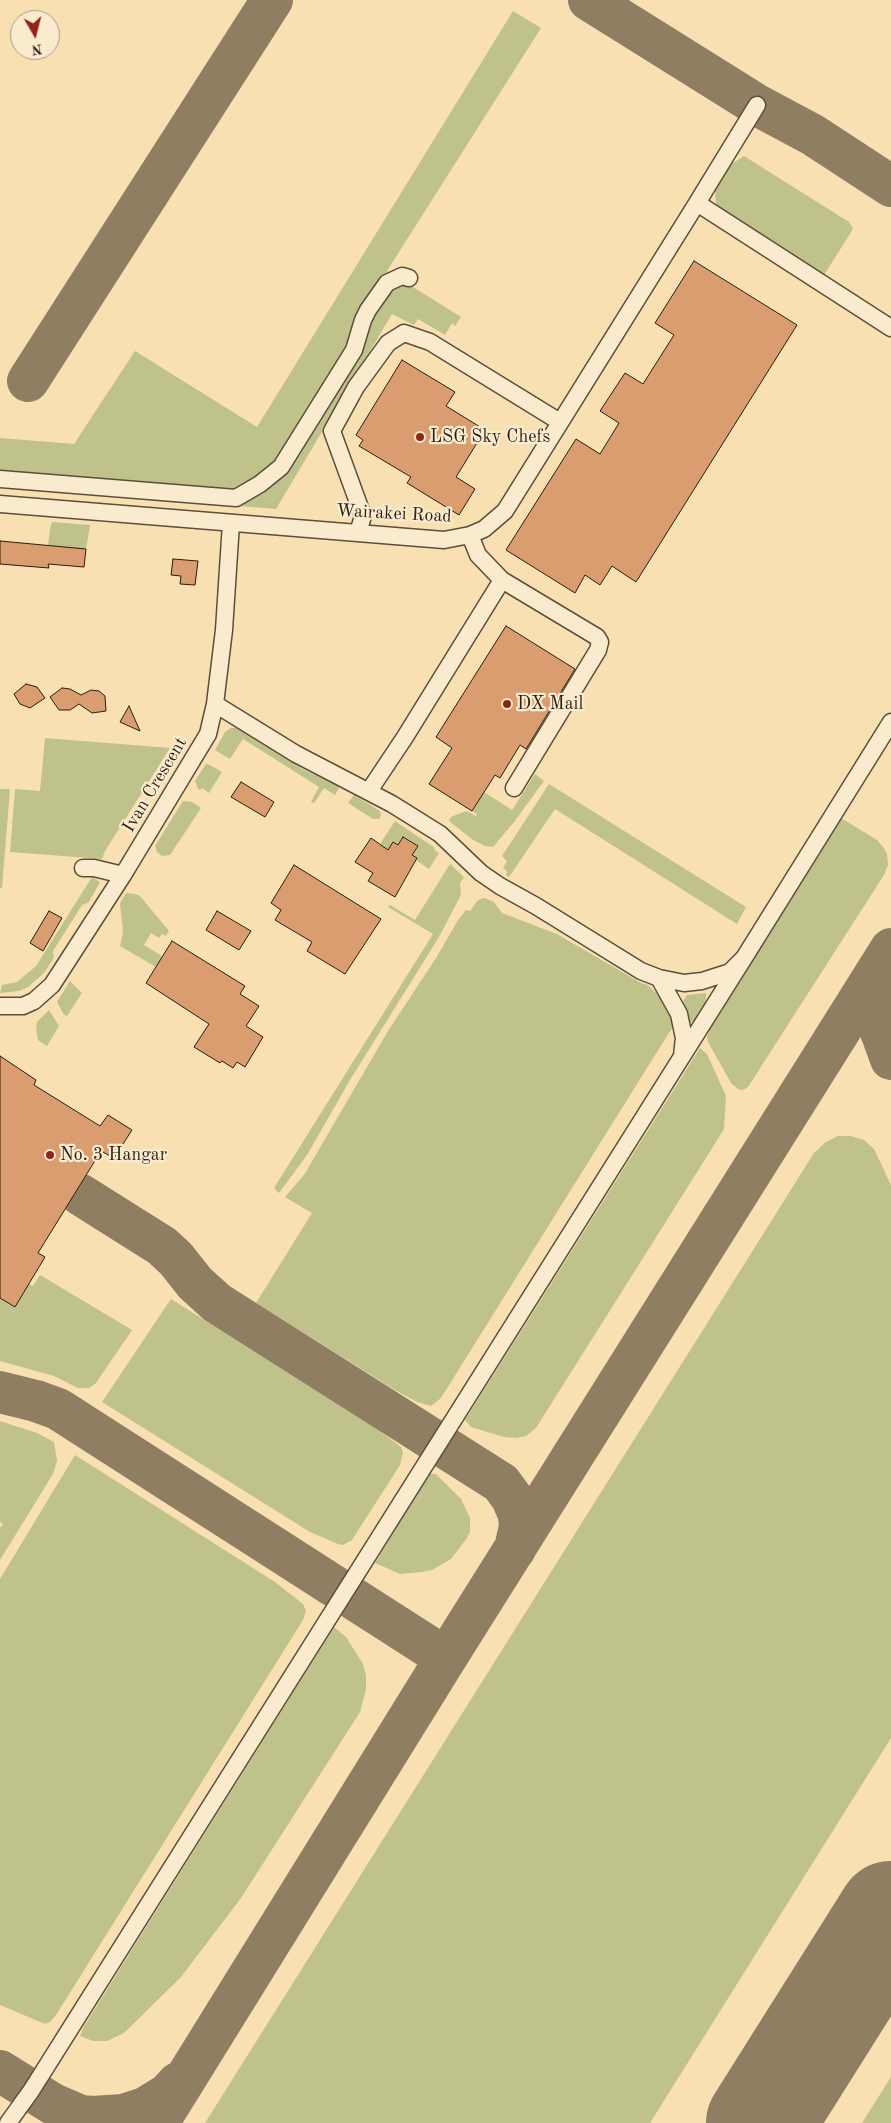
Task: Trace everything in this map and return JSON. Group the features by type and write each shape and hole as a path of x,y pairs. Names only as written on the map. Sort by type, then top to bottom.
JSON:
{"street":[{"name":"Wairakei Road","path":"0,504 444,540 470,535 484,529 505,511 757,105"},
{"path":"697,203 891,328"},
{"path":"0,479 236,498 260,484 281,467 354,350 368,310 387,283 402,276 409,278"},
{"path":"358,533 364,516 332,431 356,387 388,343 404,332 430,342 560,422"},
{"name":"Ivan Crescent","path":"0,1006 23,1006 34,1001 52,985 123,875 208,734 215,704 224,630 231,523"},
{"path":"470,535 478,556 502,580 598,637 600,642 598,650 514,788"},
{"path":"369,791 436,688 502,580"},
{"path":"215,704 296,754 369,791 440,834 481,872 500,886 641,971 659,978 684,983 702,982 730,972 744,958"},
{"path":"8,2123 36,2082 443,1434 682,1059 891,722"},
{"path":"82,868 94,868 123,875"},
{"path":"659,978 679,1014 684,1038 682,1059"}],"green space":[{"path":"513,11 541,28 387,271 461,317 455,326 452,323 445,335 418,319 414,325 392,314 276,509 0,487 0,438 74,444 135,351 257,427"},
{"path":"744,156 849,222 853,229 824,275 716,205 715,190 730,165"},
{"path":"52,522 90,525 86,549 50,548 50,545 48,545"},
{"path":"231,728 237,728 304,770 338,786 339,788 335,795 324,788 314,803 311,802 319,787 243,739 230,759 215,750 225,732"},
{"path":"45,738 170,748 105,851 102,859 10,852 15,789 40,791"},
{"path":"206,764 222,772 209,793 202,788 198,789 195,781"},
{"path":"535,774 544,781 493,847 485,846 473,840 449,821 451,817 466,811 476,816 477,814 472,811 484,792 512,810"},
{"path":"549,784 746,907 737,924 555,809 509,877 506,875 507,871 503,868 507,861 502,856"},
{"path":"0,789 10,789 2,888 0,888"},
{"path":"354,795 380,811 379,819 373,819 348,803"},
{"path":"183,801 192,802 201,808 170,855 162,856 157,852 155,846"},
{"path":"841,818 877,840 887,854 888,865 884,875 748,1087 743,1090 738,1089 731,1083 707,1037"},
{"path":"395,821 435,848 434,850 439,853 429,869 412,855 418,846 403,837 398,845 393,842 388,850 380,844"},
{"path":"450,864 464,877 460,883 461,895 439,937 350,1080 307,1155 279,1193 274,1188 433,934 388,907 390,905 415,920"},
{"path":"92,877 100,882 89,902 82,905 53,951 54,957 45,972 28,987 19,991 0,993 2,985 17,982 36,966"},
{"path":"126,893 140,896 169,931 166,936 162,934 159,938 151,933 144,945 162,956 156,967 120,946 123,932 120,903"},
{"path":"484,898 494,902 502,913 557,934 641,983 648,985 664,1001 673,1022 672,1028 441,1398 431,1406 417,1402 395,1390 256,1303 312,1213 285,1197 304,1175 388,1031 436,958 458,920 466,910 470,911 478,900"},
{"path":"70,981 82,993 67,1016 64,1015 57,1002"},
{"path":"706,993 706,1004 696,1022 690,1022 683,1001 687,995"},
{"path":"49,1010 59,1026 47,1046 38,1040 36,1029 37,1022"},
{"path":"700,1048 707,1054 726,1096 724,1129 536,1428 526,1436 516,1438 504,1437 471,1427 465,1420"},
{"path":"838,1136 851,1136 864,1140 874,1149 891,1185 891,1738 650,2123 205,2123 814,1153 826,1142"},
{"path":"40,1275 132,1330 96,1383 89,1388 78,1388 54,1376 0,1361 0,1298 29,1284 33,1286"},
{"path":"171,1299 376,1428 401,1447 403,1452 400,1465 352,1540 343,1545 310,1532 102,1402"},
{"path":"0,1421 37,1433 54,1442 57,1461 53,1474 0,1560 0,1528 3,1524 0,1522"},
{"path":"75,1455 275,1582 303,1604 306,1611 303,1620 56,2015 50,2022 45,2024 0,2005 0,1579"},
{"path":"429,1474 436,1474 461,1499 470,1518 470,1532 451,1559 432,1570 400,1574 375,1563"},
{"path":"334,1627 346,1637 363,1664 366,1675 366,1690 360,1712 241,1898 181,1977 124,2033 107,2041 93,2041 80,2036 83,2028"},
{"path":"891,2077 891,2123 862,2123"}],"building":[{"path":"694,261 797,325 636,582 612,566 600,585 585,575 575,593 506,550 576,439 600,454 619,423 600,411 625,373 643,384 674,335 655,323"},
{"name":"LSG Sky Chefs","path":"402,360 455,392 446,406 485,430 456,477 475,489 459,515 407,483 411,477 359,446 363,440 356,435"},
{"path":"0,541 86,549 84,567 48,564 49,568 0,564"},
{"path":"173,559 198,561 195,585 180,584 181,576 171,575"},
{"name":"DX Mail","path":"506,626 575,669 526,749 520,745 500,778 495,775 472,811 429,784 452,748 436,737"},
{"path":"26,684 37,687 45,698 30,708 20,704 14,694"},
{"path":"62,688 70,689 81,695 91,690 99,691 105,696 106,711 92,713 79,704 70,710 59,710 50,697"},
{"path":"129,706 140,731 120,722"},
{"path":"241,782 274,802 265,817 231,797"},
{"path":"403,837 418,846 412,855 417,858 395,897 368,881 373,873 355,862 371,838 388,850 393,842 398,845"},
{"path":"294,865 381,919 345,974 307,951 312,942 275,920 281,910 271,903"},
{"path":"49,911 62,918 43,951 30,943"},
{"path":"217,911 251,931 239,950 206,930"},
{"path":"172,941 245,986 240,994 259,1006 246,1026 263,1037 245,1067 237,1062 233,1068 222,1061 220,1063 194,1047 209,1024 146,983"},
{"name":"No. 3 Hangar","path":"0,1056 36,1080 34,1085 100,1126 108,1115 132,1130 114,1158 101,1151 38,1253 45,1257 15,1307 0,1298"}],"taxiway":[{"path":"28,381 272,0"},
{"path":"589,0 757,105 813,135 891,186"},
{"path":"158,2123 446,1658 891,949"},
{"path":"883,966 877,992 877,1009 879,1026 891,1059"},
{"path":"81,1195 162,1246 176,1259 195,1283 217,1303 501,1483 512,1498 519,1515 520,1526 515,1549"},
{"path":"0,1392 58,1409 446,1658"},
{"path":"0,2071 53,2104 81,2116 93,2117 123,2115 145,2108 168,2094 178,2083"}],"runway":[{"path":"760,2123 891,1915"}],"place":[{"name":"LSG Sky Chefs","path":"420,437"},
{"name":"DX Mail","path":"507,704"},
{"name":"No. 3 Hangar","path":"50,1155"}]}
